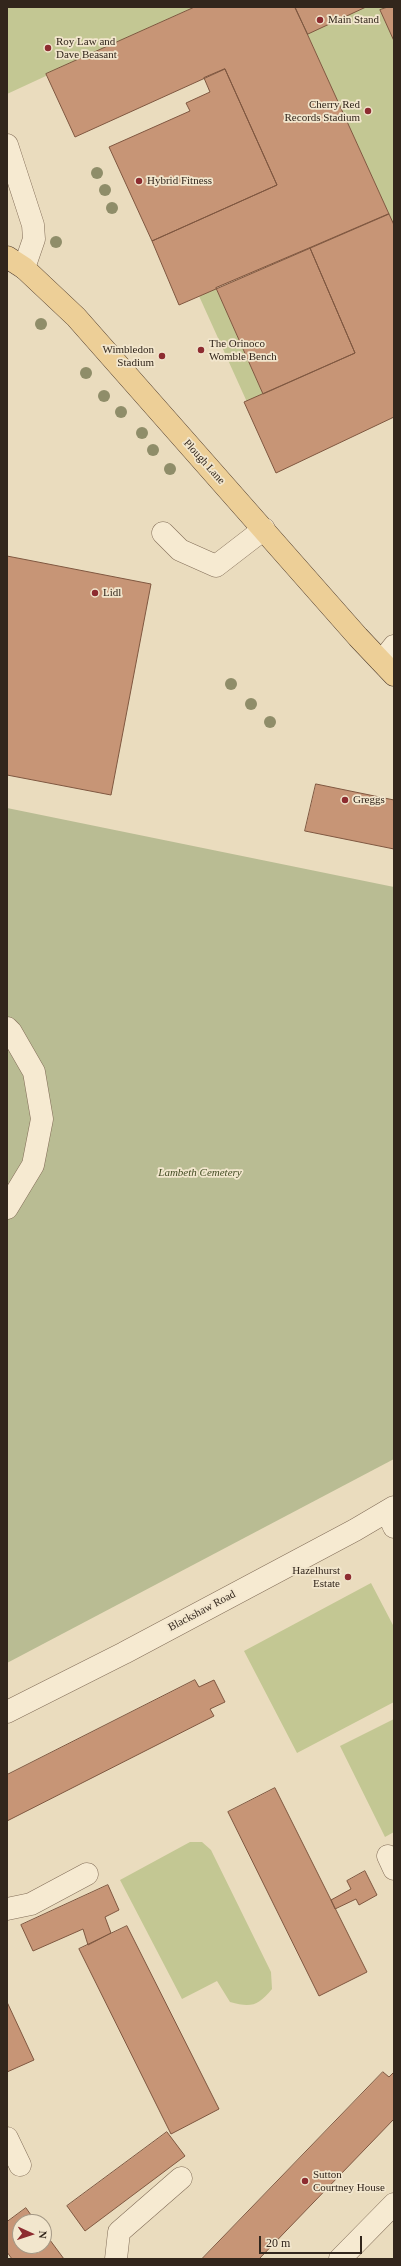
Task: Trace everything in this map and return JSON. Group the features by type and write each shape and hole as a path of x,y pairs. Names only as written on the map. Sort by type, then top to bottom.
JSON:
{"main road":[{"name":"Plough Lane","path":"15,262 76,317 264,529 390,661"}],"street":[{"path":"7,145 33,225 34,239 15,262"},
{"path":"163,533 180,550 216,566 264,529"},
{"path":"7,1028 11,1032 34,1072 42,1118 33,1165 7,1208"},
{"name":"Blackshaw Road","path":"7,1712 124,1653 355,1530 392,1515"},
{"path":"7,1909 31,1904 87,1874"},
{"path":"7,2138 20,2165"},
{"path":"116,2259 119,2232 181,2178"},
{"path":"340,2259 394,2204"}],"green space":[{"path":"7,7 195,7 7,94"},
{"name":"Cherry Red Records Stadium","path":"295,7 394,7 394,225"},
{"path":"216,288 263,394 247,402 199,296"},
{"name":"Lambeth Cemetery","path":"7,808 394,887 394,1459 7,1663"},
{"path":"371,1583 394,1627 394,1702 297,1753 244,1651"},
{"path":"394,1719 394,1832 385,1837 340,1746"},
{"path":"190,1842 202,1842 211,1850 271,1972 272,1989 267,1995 254,2004 243,2005 230,2002 217,1981 182,1999 120,1880"}],"building":[{"path":"195,7 295,7 389,214 179,305 152,241 277,185 225,69 75,137 46,74"},
{"name":"Main Stand","path":"295,7 366,7 308,34"},
{"path":"388,7 394,7 394,41 380,10"},
{"path":"225,69 277,185 152,241 109,147 190,111 186,103 210,92 204,78"},
{"path":"389,214 394,225 394,417 276,473 244,402 355,353 310,248"},
{"path":"310,248 355,353 263,394 216,288"},
{"path":"7,556 151,584 111,795 7,775"},
{"path":"316,784 394,800 394,849 305,831"},
{"path":"195,1680 199,1687 214,1680 225,1702 210,1709 214,1716 7,1821 7,1775"},
{"path":"275,1788 367,1972 319,1996 228,1812"},
{"path":"365,1871 377,1895 359,1905 356,1899 335,1909 331,1900 351,1889 347,1881"},
{"path":"108,1885 119,1910 105,1917 111,1933 88,1945 83,1929 33,1951 21,1925"},
{"path":"127,1926 219,2109 171,2134 79,1949"},
{"path":"7,2002 34,2060 7,2072"},
{"name":"Sutton Courtney House","path":"383,2072 389,2077 394,2072 394,2119 259,2259 202,2259"},
{"path":"167,2132 185,2156 85,2231 67,2206"},
{"path":"26,2208 30,2214 18,2214"},
{"path":"12,2218 12,2254 52,2254 52,2243 64,2259 12,2259 7,2252 7,2222"}],"place":[{"name":"Main Stand","path":"320,20"},
{"name":"Roy Law and Dave Beasant","path":"48,48"},
{"name":"Cherry Red Records Stadium","path":"368,111"},
{"name":"Hybrid Fitness","path":"139,181"},
{"name":"The Orinoco Womble Bench","path":"201,350"},
{"name":"Wimbledon Stadium","path":"162,356"},
{"name":"Lidl","path":"95,593"},
{"name":"Greggs","path":"345,800"},
{"name":"Hazelhurst Estate","path":"348,1577"},
{"name":"Sutton Courtney House","path":"305,2181"}]}
